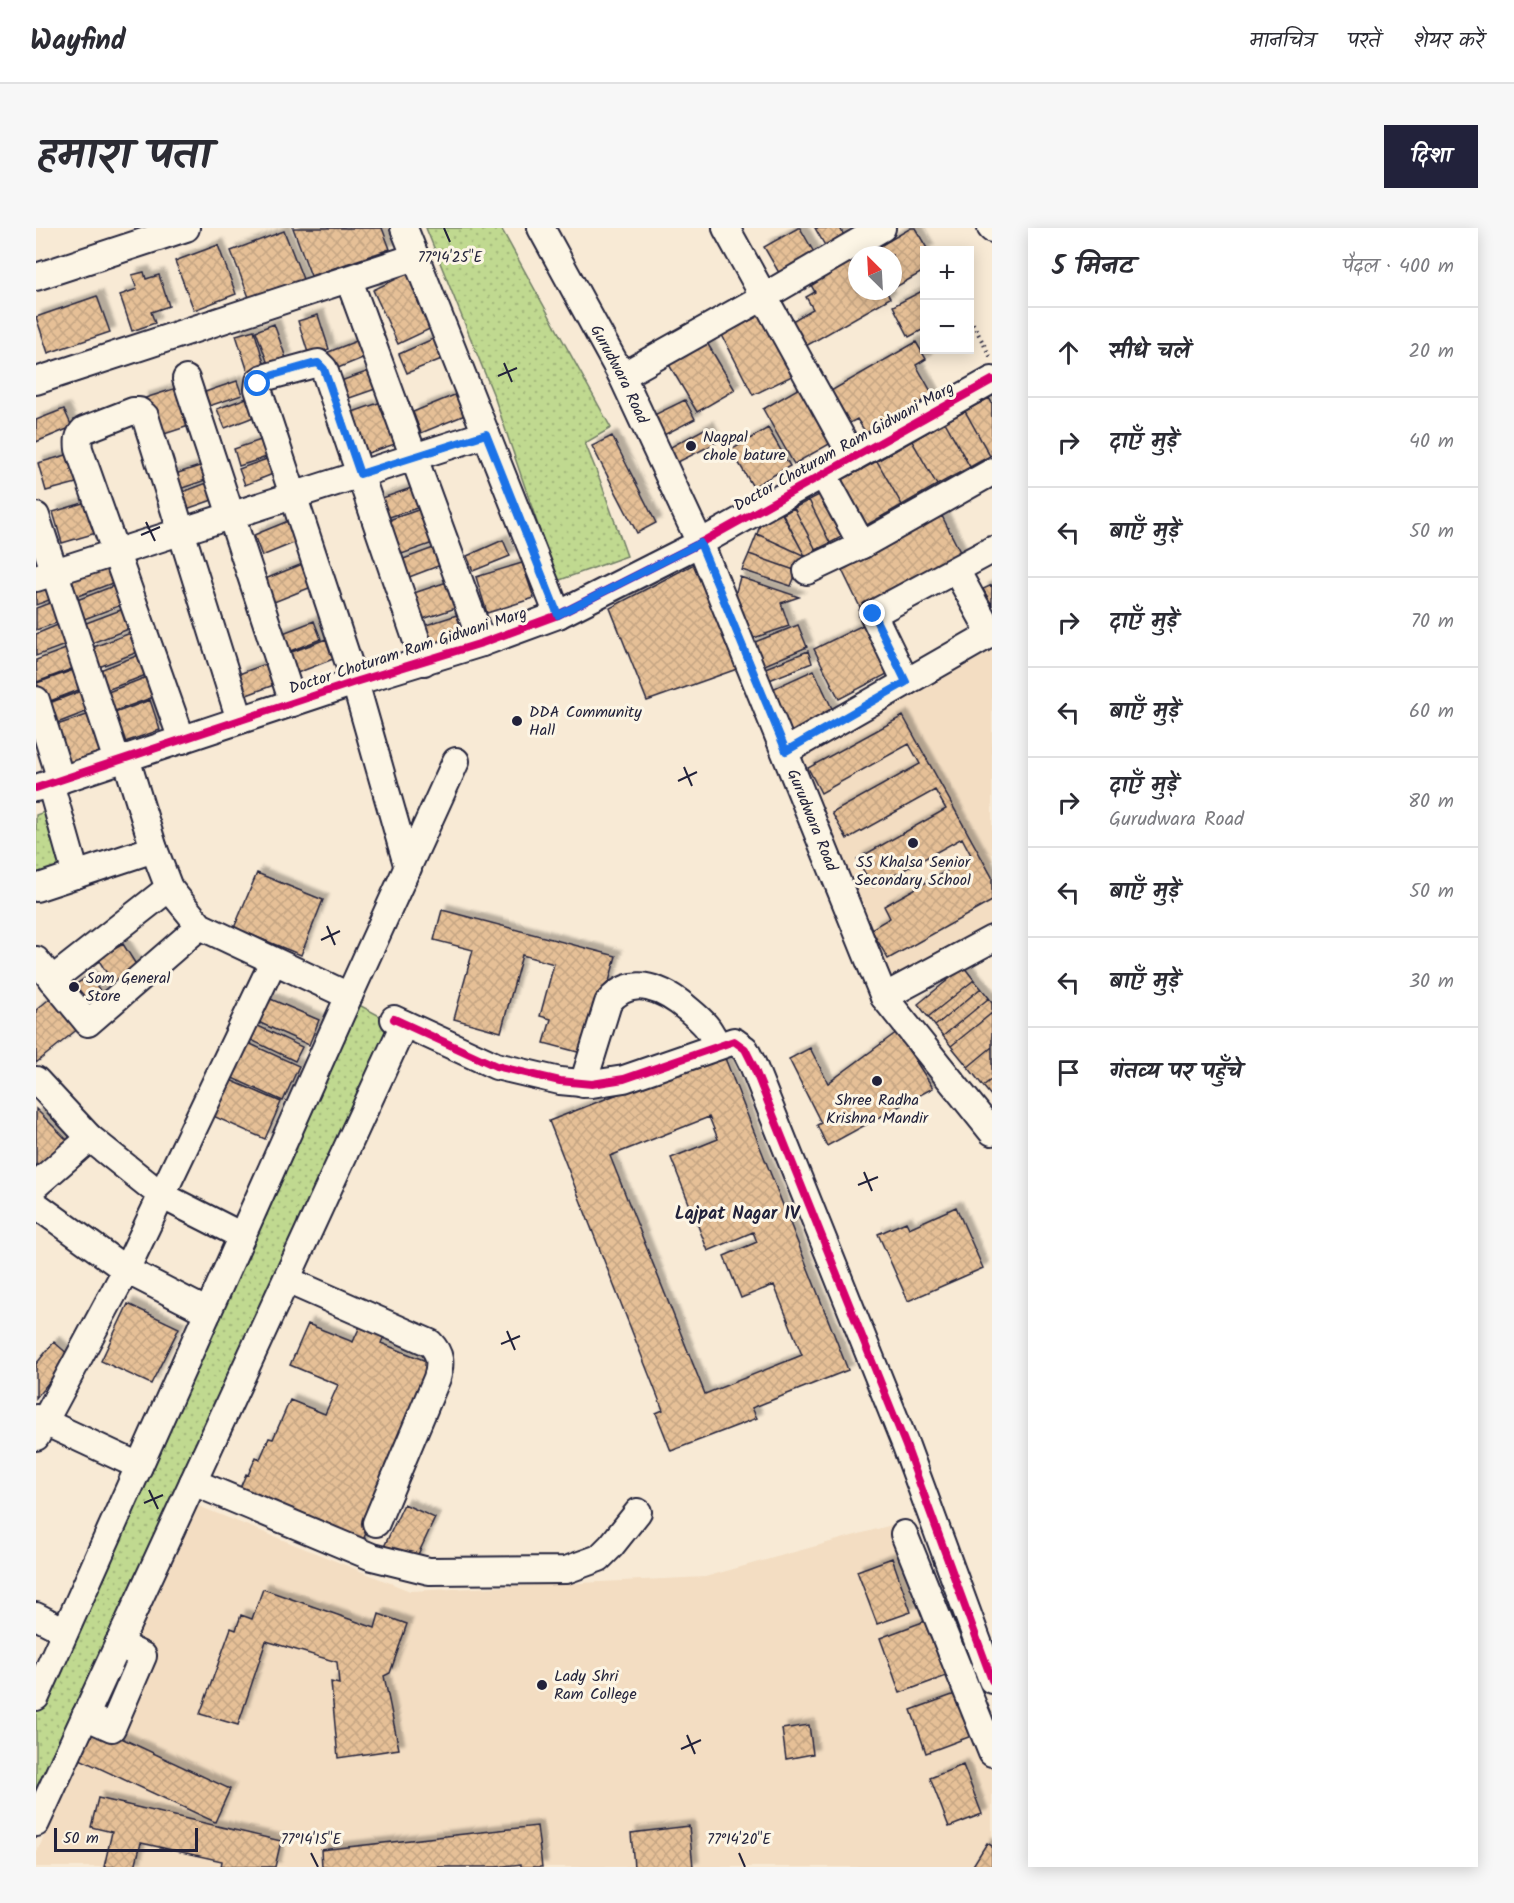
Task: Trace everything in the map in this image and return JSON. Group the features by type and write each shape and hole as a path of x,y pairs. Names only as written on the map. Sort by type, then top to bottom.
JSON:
{"street":[{"path":"36,277 186,228"},
{"path":"404,228 558,615"},
{"name":"Gurudwara Road","path":"542,228 622,376 700,543 884,997 992,1132"},
{"path":"726,228 853,458"},
{"path":"622,376 765,297 882,228"},
{"path":"36,381 415,257"},
{"path":"353,291 482,643"},
{"path":"408,868 356,682 258,389 259,381 263,378 318,363 324,369 424,662"},
{"path":"186,379 293,703"},
{"name":"Doctor Choturam Ram Gidwani Marg","path":"49,784 356,682 482,643 558,615 700,543 992,380"},
{"path":"182,740 78,442 79,435 84,430 133,411 139,411 145,416 240,720"},
{"path":"45,575 486,434"},
{"path":"824,474 862,545"},
{"path":"807,572 990,477"},
{"path":"36,516 45,575 122,760 169,888 200,926 349,996"},
{"path":"906,682 873,614 992,550"},
{"path":"786,751 991,633 956,570"},
{"path":"36,700 49,784 76,875"},
{"path":"36,1697 456,761"},
{"path":"36,888 154,849"},
{"path":"52,980 169,888"},
{"path":"36,960 88,1023 200,926"},
{"path":"884,997 992,939"},
{"path":"139,1466 38,1426 126,1270 273,962"},
{"path":"583,1083 608,1003 613,997 630,988 650,986 669,994 705,1024 718,1046"},
{"path":"36,1823 287,1280 399,1022 496,1066 560,1081 592,1084 624,1079 734,1041 745,1049 906,1446 992,1680"},
{"path":"36,1080 90,1138 161,1195 242,1236"},
{"path":"36,1185 90,1138"},
{"path":"36,1205 126,1270 208,1312"},
{"path":"287,1280 430,1343 437,1350 440,1366 437,1378 376,1523"},
{"path":"193,1482 372,1557 429,1571 566,1570 599,1558 638,1512"},
{"path":"904,1534 992,1753"},
{"path":"36,1616 66,1631"}],"path":[{"path":"974,327 992,360"}],"shaded area":[{"name":"SS Khalsa Senior Secondary School","path":"992,649 992,929 891,984 798,757"},
{"name":"Lady Shri Ram College","path":"196,1505 410,1591 705,1577 906,1521 992,1735 992,1867 36,1867 36,1854"}],"green space":[{"path":"426,228 501,228 611,428 585,443 627,556 557,581 494,396"},
{"path":"47,811 65,869 36,878 36,815"},
{"path":"348,999 393,1023 36,1791 36,1706"}],"building":[{"path":"293,228 382,228 390,249 311,276"},
{"path":"798,228 816,256 782,278 764,247"},
{"path":"815,228 840,228 849,245 831,256"},
{"path":"911,228 915,228 926,246 920,246 920,273 902,283 902,246 880,246"},
{"path":"284,231 305,284 252,305 231,251"},
{"path":"218,245 236,294 194,310 175,261"},
{"path":"848,257 848,300 886,300 806,346 792,321 813,309 806,297 815,292 808,280"},
{"path":"144,272 146,279 159,275 169,306 151,312 155,323 132,331 120,295 137,289 132,275"},
{"path":"409,273 434,327 398,344 373,290"},
{"path":"920,292 920,331 909,337 893,306"},
{"path":"97,296 110,332 48,353 36,317"},
{"path":"318,315 329,349 309,356 298,321"},
{"path":"760,315 792,376 753,395 722,335"},
{"path":"274,324 286,358 268,364 256,331"},
{"path":"254,330 266,369 249,375 236,335"},
{"path":"364,338 370,355 333,370 326,353"},
{"path":"435,338 444,358 407,373 399,354"},
{"path":"706,341 735,390 697,412 668,363"},
{"path":"916,342 920,354 923,354 926,359 916,365 933,395 866,433 857,419 848,424 829,392"},
{"path":"378,368 384,386 338,402 332,384"},
{"path":"237,381 242,395 209,406 205,392"},
{"path":"183,386 195,424 155,437 142,399"},
{"path":"801,387 833,442 794,464 763,409"},
{"path":"457,394 465,415 421,433 413,412"},
{"path":"252,396 259,415 225,428 217,409"},
{"path":"989,398 992,403 992,455 990,456 965,411"},
{"path":"387,400 401,442 359,456 344,415"},
{"path":"685,400 695,419 660,437 650,417"},
{"path":"64,409 72,427 36,442 36,420"},
{"path":"965,411 990,456 970,467 945,422"},
{"path":"945,422 970,467 937,485 912,441"},
{"name":"Nagpal chole bature","path":"708,427 716,443 676,463 667,449"},
{"path":"768,428 790,466 753,487 731,450"},
{"path":"273,436 279,453 239,466 234,449"},
{"path":"612,436 656,523 637,533 592,446"},
{"path":"912,441 937,485 902,505 877,461"},
{"path":"77,452 84,481 46,491 38,463"},
{"path":"267,459 273,474 245,485 239,469"},
{"path":"877,461 902,505 865,526 840,481"},
{"path":"209,463 214,477 174,491 169,476"},
{"path":"215,480 221,497 178,512 172,496"},
{"path":"417,486 423,506 380,520 374,501"},
{"path":"827,491 849,533 830,543 809,500"},
{"path":"93,500 103,531 62,543 53,512"},
{"path":"809,500 830,543 816,550 794,508"},
{"path":"424,508 436,542 393,557 380,523"},
{"path":"794,508 816,550 805,556 783,514"},
{"path":"781,512 805,556 757,534 761,522"},
{"path":"942,516 963,558 861,609 842,570 861,560 858,555"},
{"path":"293,519 301,540 262,556 254,535"},
{"path":"757,534 805,556 797,571 749,554"},
{"path":"503,540 510,556 473,571 467,556"},
{"path":"439,546 446,563 404,579 398,561"},
{"path":"749,554 797,571 791,586 742,570"},
{"path":"310,561 319,584 274,602 265,579"},
{"path":"107,563 115,582 70,599 63,579"},
{"path":"522,563 534,598 487,613 476,577"},
{"path":"694,564 737,669 647,701 610,608"},
{"path":"740,577 799,597 781,603 789,626 742,642 731,610"},
{"path":"50,578 57,597 36,605 36,583"},
{"path":"450,581 459,607 420,620 411,594"},
{"path":"116,585 124,604 79,621 72,602"},
{"path":"992,585 992,605 983,589"},
{"path":"58,600 65,620 36,630 36,608"},
{"path":"126,608 134,627 89,644 81,625"},
{"path":"457,615 464,636 429,647 423,626"},
{"path":"314,621 321,639 285,653 278,635"},
{"path":"65,622 73,642 36,656 36,634"},
{"path":"867,623 891,672 839,699 814,649"},
{"path":"798,625 807,647 760,667 750,644"},
{"path":"136,631 143,650 99,667 91,648"},
{"path":"326,639 333,659 292,675 284,655"},
{"path":"74,646 82,665 37,682 36,660"},
{"path":"808,651 812,663 762,683 758,671"},
{"path":"144,653 151,673 107,690 100,670"},
{"path":"271,662 279,683 247,695 239,674"},
{"path":"82,667 89,686 45,703 37,683"},
{"path":"814,670 834,713 791,733 770,690"},
{"path":"152,675 159,695 115,711 108,692"},
{"path":"89,688 96,708 52,725 44,705"},
{"path":"150,700 160,730 122,743 112,714"},
{"path":"96,712 109,750 61,767 48,728"},
{"path":"903,716 992,877 992,901 888,959 871,929 890,918 884,906 972,857 962,838 873,887 857,859 946,809 935,790 847,839 832,813 920,764 909,744 821,793 808,768"},
{"path":"257,873 323,900 301,955 234,928"},
{"path":"442,910 616,956 589,1055 544,1043 551,1019 540,1016 554,964 522,955 501,1032 454,1019 473,950 434,940"},
{"path":"123,944 142,974 117,990 98,959"},
{"path":"964,967 974,980 928,1017 918,1004"},
{"path":"90,975 107,1002 89,1013 73,986"},
{"path":"974,980 981,988 935,1026 928,1017"},
{"path":"981,988 989,998 943,1036 935,1026"},
{"path":"53,996 79,1028 36,1063 36,1010"},
{"path":"266,997 319,1020 309,1045 256,1021"},
{"path":"989,998 992,1002 992,1013 951,1046 943,1036"},
{"path":"992,1013 992,1047 968,1067 951,1046"},
{"path":"254,1024 302,1047 295,1061 247,1038"},
{"path":"897,1032 933,1088 827,1146 817,1125 821,1123 789,1059 810,1048 828,1083"},
{"path":"246,1042 299,1066 283,1101 230,1077"},
{"path":"992,1047 992,1079 983,1086 968,1067"},
{"path":"723,1053 848,1370 752,1408 757,1418 671,1451 656,1413 663,1410 549,1121","holes":["709,1117 718,1139 671,1158 708,1251 753,1232 757,1242 724,1256 741,1298 774,1285 802,1355 705,1394 610,1156"]},
{"path":"992,1079 992,1097 983,1086"},
{"path":"230,1080 281,1102 265,1139 213,1116"},
{"path":"36,1109 69,1142 36,1175"},
{"path":"956,1207 983,1268 908,1301 878,1234 906,1222 909,1228"},
{"path":"128,1304 179,1328 151,1384 101,1361"},
{"path":"364,1317 388,1327 381,1343 436,1365 361,1545 237,1495 256,1457 260,1459 269,1438 273,1439 290,1400 325,1414 338,1385 290,1365 308,1324 353,1342"},
{"path":"54,1342 70,1356 36,1398 36,1364"},
{"path":"404,1504 435,1518 414,1563 383,1549"},
{"path":"892,1558 911,1612 877,1624 857,1571"},
{"path":"263,1589 375,1628 379,1614 407,1624 390,1673 384,1676 399,1749 338,1758 331,1682 339,1684 337,1662 266,1641 238,1725 200,1714 231,1628 236,1630 241,1615 252,1619"},
{"path":"928,1620 949,1675 900,1693 880,1638"},
{"path":"958,1693 974,1735 926,1753 911,1710"},
{"path":"87,1722 230,1789 215,1822 71,1755"},
{"path":"809,1725 813,1754 786,1759 782,1729"},
{"path":"963,1765 982,1814 949,1827 930,1778"},
{"path":"98,1798 281,1841 275,1867 221,1867 222,1861 141,1843 135,1867 104,1867 112,1832 91,1827"},
{"path":"537,1826 542,1867 521,1867 521,1864 497,1867 322,1867 321,1850"},
{"path":"689,1826 693,1867 634,1867 631,1833"},
{"path":"987,1843 992,1846 992,1867 972,1867"}],"cycle path":[{"path":"36,788 355,682 482,643 558,615 700,543 992,380"},
{"path":"394,1019 496,1066 560,1081 592,1084 624,1079 734,1041 745,1049 906,1446 992,1680"}],"place":[{"name":"Nagpal chole bature","path":"691,446"},
{"name":"DDA Community Hall","path":"517,721"},
{"name":"SS Khalsa Senior Secondary School","path":"913,843"},
{"name":"Som General Store","path":"74,987"},
{"name":"Shree Radha Krishna Mandir","path":"877,1081"},
{"name":"Lady Shri Ram College","path":"542,1685"}],"district":[{"name":"Lajpat Nagar IV","path":"737,1214"}],"route":[{"path":"258,384 263,378 312,364 321,365 360,474 486,434 558,615 700,543 786,751 906,682 873,614"}]}
